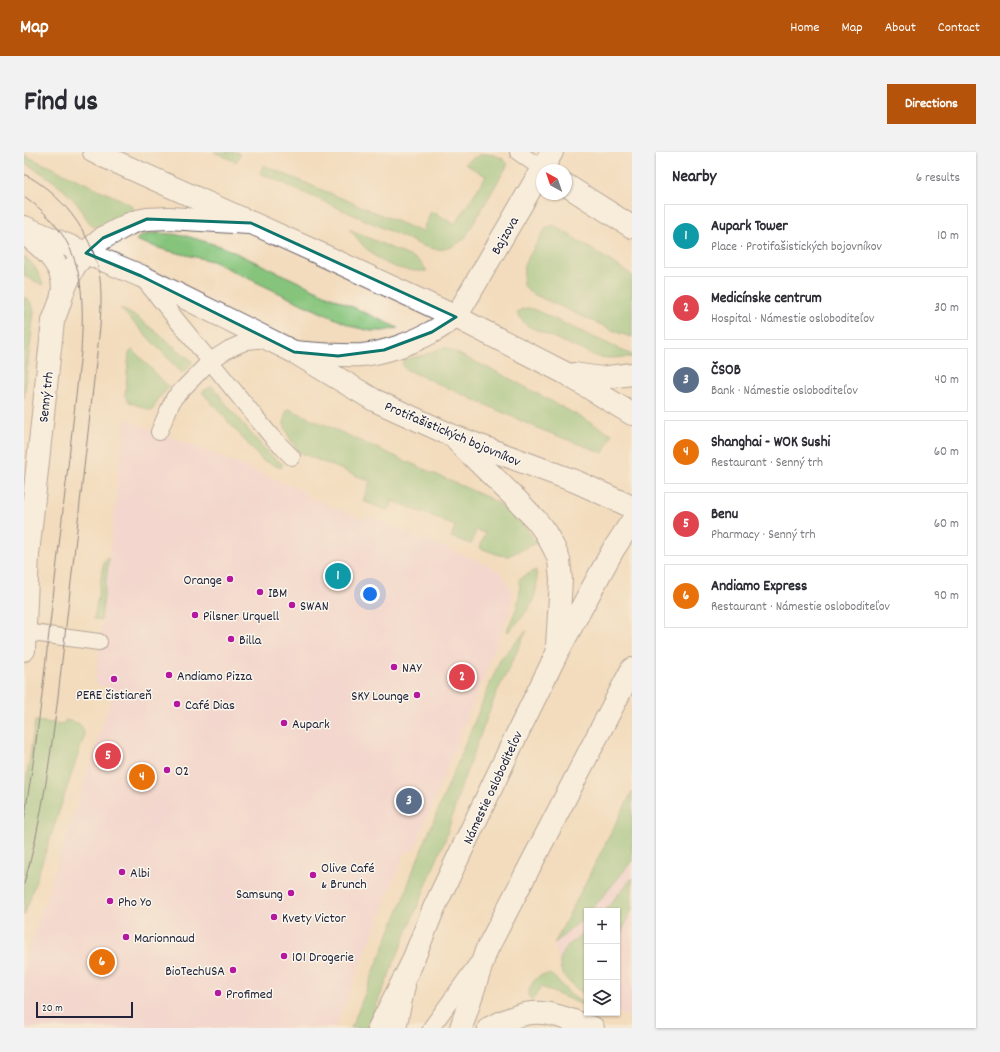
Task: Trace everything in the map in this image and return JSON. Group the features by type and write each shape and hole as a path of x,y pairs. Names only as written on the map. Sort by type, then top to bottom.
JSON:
{"street":[{"path":"94,152 456,317 566,373 632,414"},
{"name":"Bajzova","path":"456,317 536,181"},
{"path":"572,189 632,227"},
{"path":"62,294 72,271 86,253 104,238 129,224 147,219 169,218 252,223"},
{"name":"Protifašistických bojovníkov","path":"24,227 141,276 294,352 374,400 451,435 577,482 632,507"},
{"name":"Senný trh","path":"24,232 44,249 54,261 63,282 62,294 53,321 29,546 25,641"},
{"name":"Protifašistických bojovníkov","path":"294,352 338,356 364,355 404,344 432,332 456,317"},
{"path":"566,373 602,378 632,374"},
{"path":"451,435 537,521 546,532 554,548 558,560 561,580 557,653"},
{"path":"596,490 632,493"},
{"path":"613,550 632,521"},
{"path":"613,550 632,530"},
{"name":"Námestie osloboditeľov","path":"379,1028 412,965 434,908 516,736 557,653 613,550"},
{"path":"461,1028 486,951 632,669"},
{"path":"489,1028 531,1013 542,1013 559,1017 593,1028"}],"lane":[{"path":"518,152 546,164"},
{"path":"141,276 271,436 292,457"},
{"path":"159,432 174,398 210,361 229,349 247,341 267,339"},
{"path":"25,641 99,642"},
{"path":"431,1028 486,951"},
{"path":"398,1028 412,965"}],"highlighted area":[{"path":"147,219 251,223 456,317 432,332 384,350 338,356 294,352 141,276 86,253 103,238"}],"shaded area":[{"name":"Aupark","path":"125,419 305,491 303,495 366,520 367,516 488,565 499,571 507,581 511,590 512,602 509,614 413,852 406,849 335,1028 24,1028 24,965 114,691 95,683"},
{"path":"632,792 632,1018 620,1013 620,908 584,908 584,994 565,979 562,974 554,944"}],"green space":[{"path":"214,152 237,152 240,155 236,162"},
{"path":"483,154 497,156 508,164 465,238 455,245 445,249 435,249 423,246 260,173 263,165 422,232 431,211 455,224 486,176 465,164"},
{"path":"24,155 124,201 131,205 133,210 98,227 93,226 66,192 39,171 24,163"},
{"path":"551,225 557,227 632,275 632,337 619,333 535,295 529,292 523,284 524,265 546,228"},
{"path":"349,229 418,260 427,271 411,271 390,265 367,250"},
{"path":"157,233 183,235 223,247 398,328 383,331 371,331 354,327 212,261 165,250 136,240 143,235"},
{"path":"24,256 36,269 43,285 24,276"},
{"path":"24,297 31,303 34,312 24,398"},
{"path":"120,308 137,317 191,360 192,364 182,373"},
{"path":"522,309 533,309 632,355 632,357 598,357 534,329 526,325 517,313"},
{"path":"444,347 503,375 612,434 603,453 542,430 403,367 403,362 405,359 424,355"},
{"path":"133,350 169,387 159,398 152,411 129,402 125,396 129,353"},
{"path":"212,386 271,456 283,464 281,468 262,460 202,392"},
{"path":"289,409 489,498 516,518 537,543 508,556 499,555 480,548 485,533 476,530 471,544 451,537 455,526 393,501 389,511 363,501 370,481 298,452 288,435 284,424 287,410"},
{"path":"109,558 101,620 94,619 104,561"},
{"path":"536,570 536,589 531,605 521,619 508,632 507,630 519,600 519,580"},
{"path":"527,630 496,694 462,784 445,840 367,1028 351,1028 402,902 412,873 500,660"},
{"path":"65,720 79,724 83,729 84,737 24,916 24,798 35,721 64,724"},
{"path":"632,792 632,861 593,908 584,908 584,918 554,944"},
{"path":"632,878 632,909 620,936 620,908 607,908"},
{"path":"584,931 584,994 569,982 561,971 560,964 564,950"},
{"path":"549,974 554,977 571,995 584,1004 584,1006 541,987 532,1001 529,996 529,992 532,983 539,976"}],"tram line":[{"path":"24,174 50,191 72,215 81,228 95,257 101,286 100,327 57,705 48,773 40,818 24,884"},
{"path":"24,196 44,212 58,229 69,246 76,265 82,305 81,352 41,703 24,820"}],"place":[{"name":"Aupark Tower","path":"338,576"},
{"name":"Orange","path":"230,579"},
{"name":"IBM","path":"260,592"},
{"name":"SWAN","path":"292,605"},
{"name":"Pilsner Urquell","path":"195,615"},
{"name":"Billa","path":"231,639"},
{"name":"NAY","path":"394,667"},
{"name":"Andiamo Pizza","path":"169,675"},
{"name":"Medicínske centrum","path":"462,677"},
{"name":"PERE čistiareň","path":"114,679"},
{"name":"SKY Lounge","path":"417,695"},
{"name":"Café Dias","path":"177,704"},
{"name":"Aupark","path":"284,723"},
{"name":"Benu","path":"108,756"},
{"name":"O2","path":"167,770"},
{"name":"Shanghai - WOK Sushi","path":"142,777"},
{"name":"ČSOB","path":"409,801"},
{"name":"Albi","path":"122,872"},
{"name":"Olive Café & Brunch","path":"313,875"},
{"name":"Samsung","path":"291,893"},
{"name":"Pho Yo","path":"110,901"},
{"name":"Kvety Victor","path":"274,917"},
{"name":"Marionnaud","path":"126,937"},
{"name":"101 Drogerie","path":"284,956"},
{"name":"Andiamo Express","path":"102,962"},
{"name":"BioTechUSA","path":"233,970"},
{"name":"Profimed","path":"218,993"}]}
